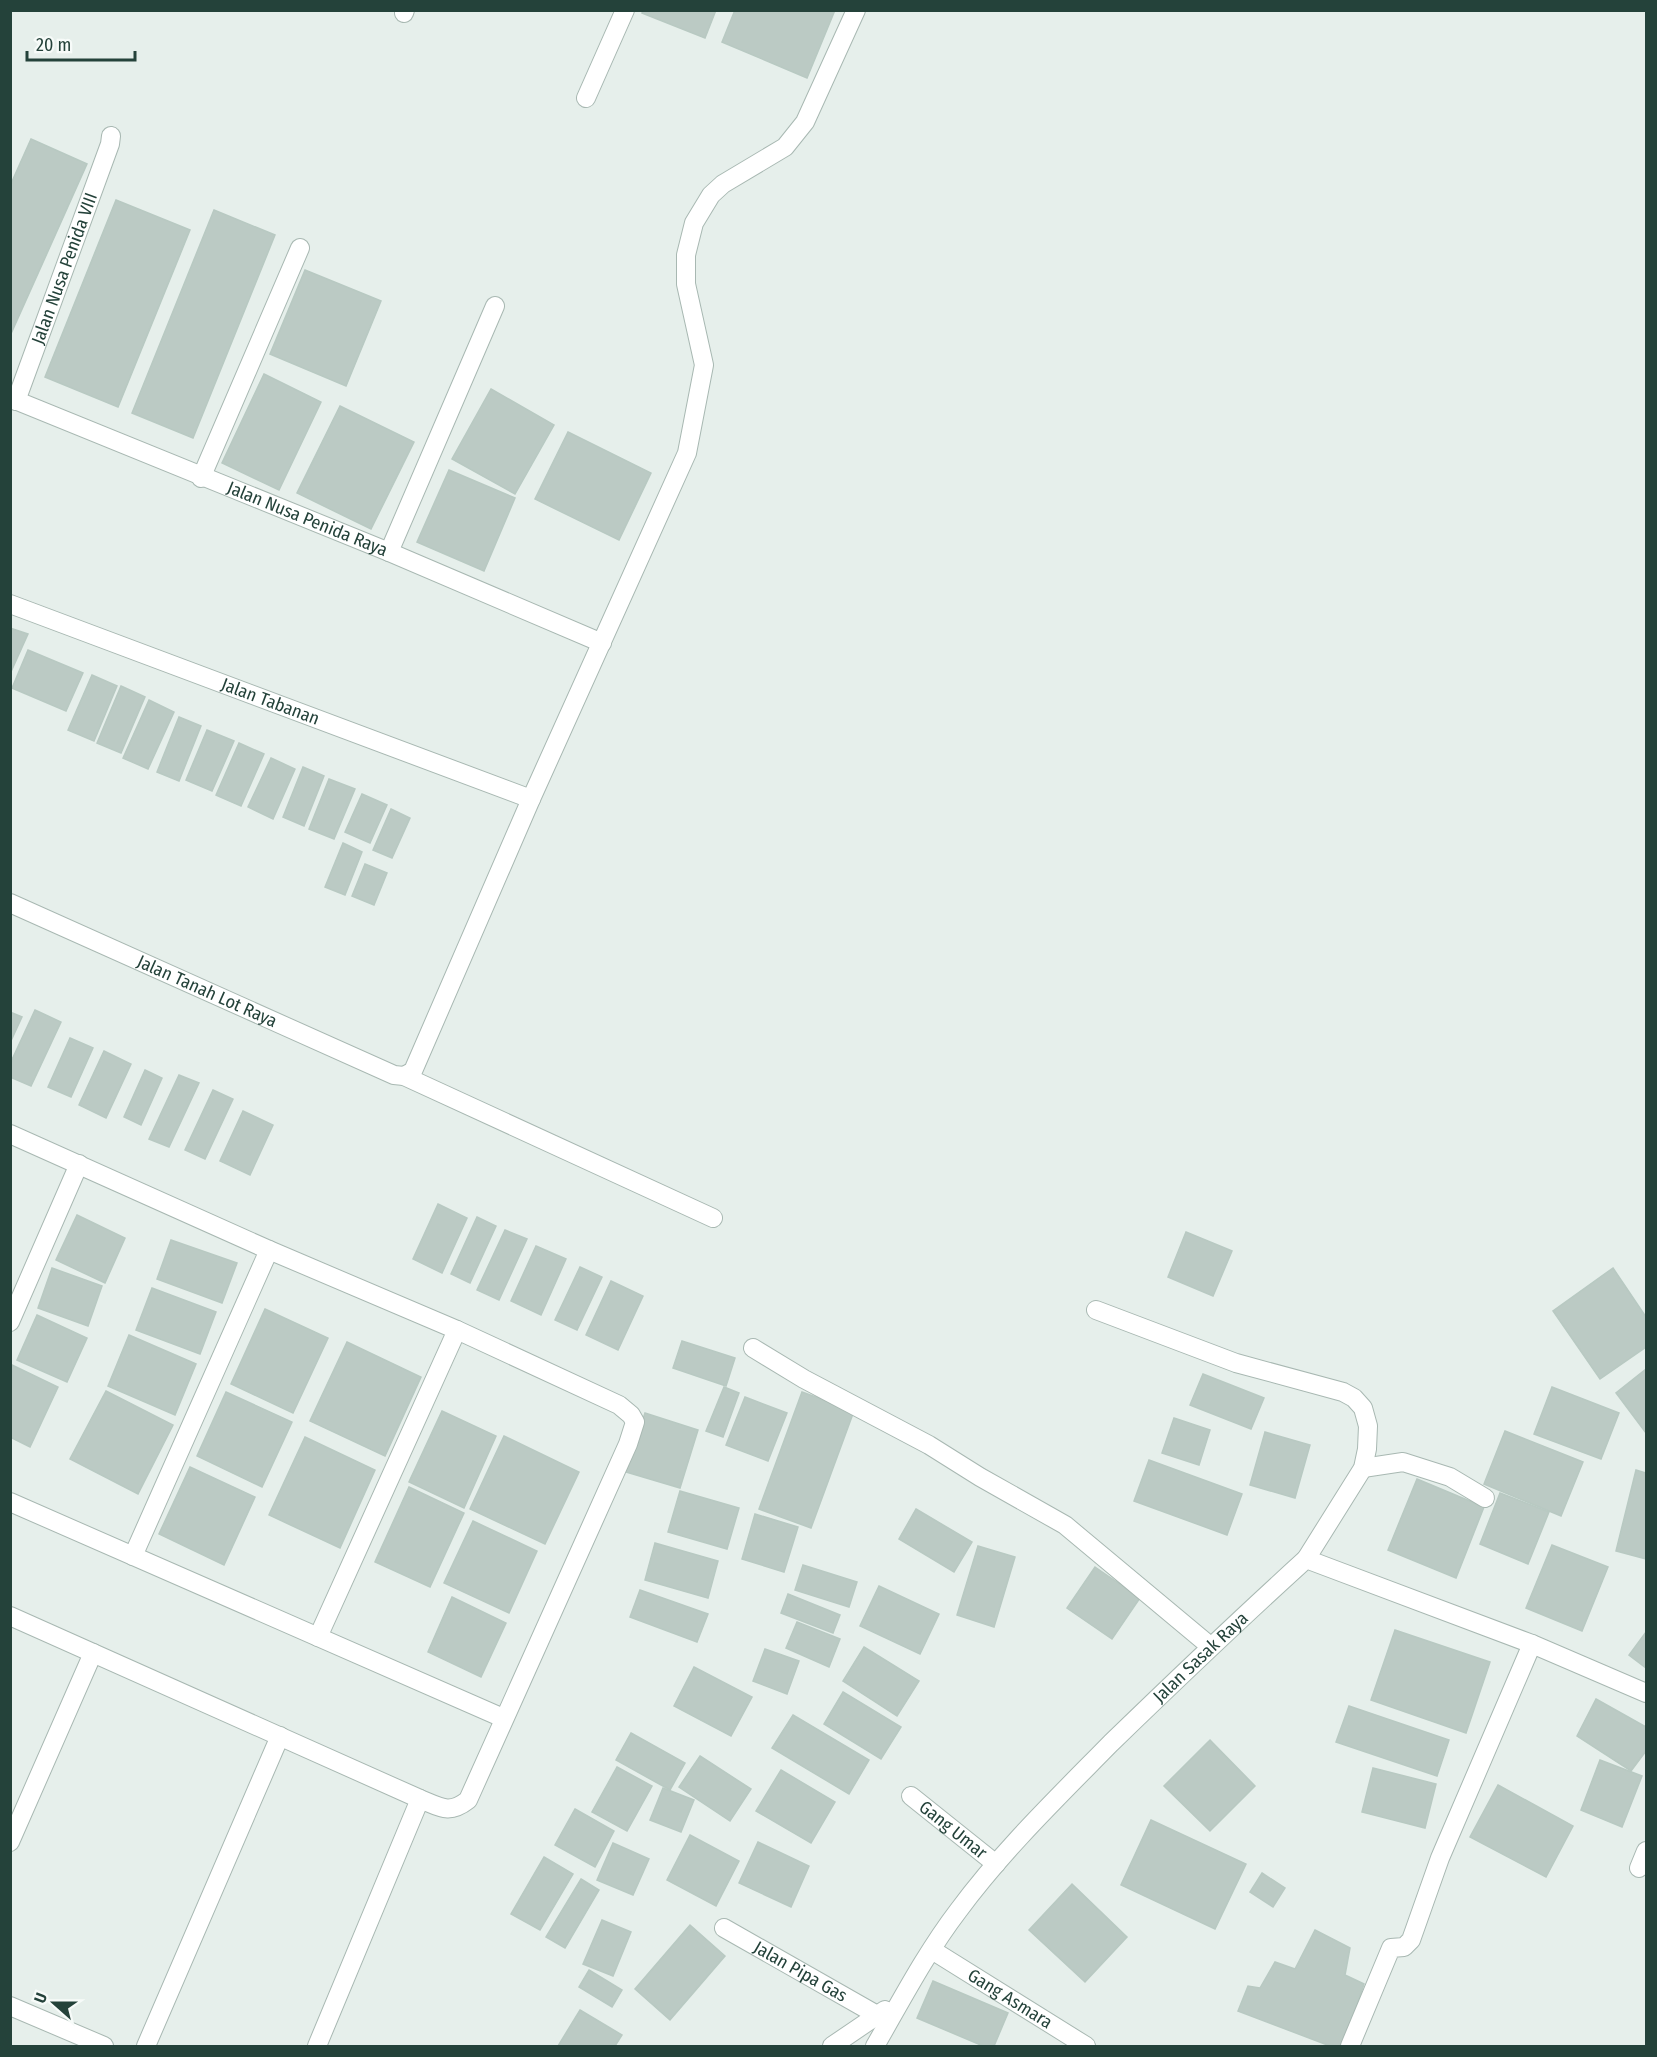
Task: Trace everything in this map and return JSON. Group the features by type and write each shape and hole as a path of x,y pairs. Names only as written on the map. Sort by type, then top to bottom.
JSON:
{"street":[{"path":"586,98 625,10"},
{"path":"404,1076 413,1071 531,799 687,453 704,365 686,284 686,255 694,223 711,195 723,184 785,147 805,122 856,10"},
{"name":"Jalan Nusa Penida VIII","path":"13,399 106,155 111,136"},
{"path":"201,477 300,248"},
{"path":"389,552 495,306"},
{"name":"Jalan Nusa Penida Raya","path":"13,399 389,552 602,643"},
{"name":"Jalan Tabanan","path":"10,603 531,799"},
{"name":"Jalan Tanah Lot Raya","path":"10,903 394,1075 404,1076 713,1218"},
{"path":"10,1134 269,1250 457,1330 619,1405 631,1415 635,1422 628,1444 468,1800 452,1810 420,1799 10,1616"},
{"path":"10,1322 79,1164"},
{"path":"133,1556 269,1250"},
{"path":"1096,1310 1236,1363 1343,1392 1354,1398 1363,1408 1368,1426 1363,1468 1403,1462 1450,1477 1485,1498"},
{"path":"318,1637 457,1330"},
{"path":"753,1348 929,1445 1065,1525 1210,1646"},
{"name":"Jalan Sasak Raya","path":"874,2046 957,1912 996,1864 1054,1801 1210,1646 1306,1559 1363,1468"},
{"path":"10,1502 503,1718"},
{"path":"1306,1559 1532,1644 1647,1693"},
{"path":"1350,2046 1391,1948 1404,1947 1411,1940 1440,1858 1532,1644"},
{"path":"10,1842 93,1653"},
{"path":"146,2046 280,1736"},
{"name":"Gang Umar","path":"911,1796 996,1864"},
{"path":"316,2046 420,1799"},
{"path":"1639,1868 1647,1851"},
{"name":"Jalan Pipa Gas","path":"724,1928 877,2015"},
{"name":"Gang Asmara","path":"932,1950 1086,2046"},
{"path":"832,2046 903,1998"},
{"path":"10,2006 105,2046"}],"building":[{"path":"643,10 716,10 705,38 642,13"},
{"path":"735,10 835,10 807,78 722,42"},
{"path":"31,139 87,164 10,336 10,186"},
{"path":"116,200 190,230 118,407 45,377"},
{"path":"214,210 275,235 193,438 132,413"},
{"path":"305,270 381,301 346,386 270,354"},
{"path":"264,374 321,402 279,490 222,463"},
{"path":"491,389 554,425 515,494 452,459"},
{"path":"340,406 414,442 371,529 297,493"},
{"path":"568,432 651,473 619,540 535,499"},
{"path":"449,470 515,498 484,571 417,542"},
{"path":"10,628 28,634 10,674"},
{"path":"28,650 83,673 66,711 12,688"},
{"path":"92,675 117,686 94,741 68,730"},
{"path":"121,686 145,697 121,753 97,743"},
{"path":"149,700 174,712 148,769 123,758"},
{"path":"179,717 201,726 179,781 157,772"},
{"path":"207,730 234,741 212,791 186,780"},
{"path":"239,743 264,754 241,806 216,795"},
{"path":"271,758 295,769 273,819 248,807"},
{"path":"303,767 324,776 304,826 283,817"},
{"path":"329,779 355,789 334,839 309,829"},
{"path":"362,794 387,805 370,843 345,832"},
{"path":"391,809 410,818 392,858 373,850"},
{"path":"343,843 362,852 345,895 325,887"},
{"path":"365,864 387,873 374,905 352,896"},
{"path":"35,1010 61,1022 31,1086 10,1077 10,1064"},
{"path":"10,1012 22,1017 10,1043"},
{"path":"70,1038 93,1048 71,1097 48,1087"},
{"path":"104,1051 131,1064 106,1118 79,1105"},
{"path":"145,1070 162,1078 141,1125 124,1117"},
{"path":"179,1075 199,1083 169,1147 149,1139"},
{"path":"213,1090 233,1099 205,1159 185,1150"},
{"path":"243,1111 273,1125 250,1175 220,1161"},
{"path":"438,1204 467,1218 442,1273 413,1259"},
{"path":"77,1215 125,1238 105,1283 56,1260"},
{"path":"477,1217 496,1226 470,1283 451,1274"},
{"path":"505,1230 527,1239 499,1300 477,1290"},
{"path":"1186,1232 1232,1251 1213,1296 1168,1277"},
{"path":"171,1240 237,1263 222,1303 157,1279"},
{"path":"536,1246 566,1259 541,1315 511,1301"},
{"path":"580,1267 602,1277 577,1330 555,1320"},
{"path":"52,1268 102,1286 88,1326 38,1308"},
{"path":"1613,1268 1646,1317 1646,1347 1600,1379 1553,1311"},
{"path":"611,1281 643,1296 618,1350 586,1335"},
{"path":"152,1288 216,1312 200,1354 136,1330"},
{"path":"265,1309 328,1338 293,1413 231,1384"},
{"path":"37,1315 87,1338 67,1382 17,1360"},
{"path":"129,1335 196,1364 175,1415 108,1386"},
{"path":"682,1341 735,1358 726,1386 673,1368"},
{"path":"347,1342 421,1377 385,1456 310,1421"},
{"path":"12,1365 58,1387 30,1447 10,1437"},
{"path":"1646,1369 1646,1433 1616,1393"},
{"path":"1203,1374 1264,1398 1251,1429 1190,1405"},
{"path":"724,1387 739,1393 723,1437 706,1431"},
{"path":"1552,1387 1619,1413 1601,1459 1534,1434"},
{"path":"106,1391 173,1425 138,1494 70,1459"},
{"path":"226,1392 292,1422 262,1487 197,1456"},
{"path":"802,1392 854,1411 811,1528 759,1509"},
{"path":"745,1397 787,1413 768,1461 726,1445"},
{"path":"442,1411 496,1436 464,1508 409,1482"},
{"path":"645,1413 698,1430 680,1488 626,1472"},
{"path":"1174,1418 1210,1430 1199,1465 1162,1453"},
{"path":"1505,1431 1583,1462 1561,1516 1484,1484"},
{"path":"1265,1432 1310,1445 1295,1498 1250,1485"},
{"path":"504,1436 579,1472 545,1544 470,1509"},
{"path":"305,1437 375,1470 340,1548 269,1515"},
{"path":"1149,1460 1242,1494 1227,1535 1134,1501"},
{"path":"190,1467 255,1497 224,1565 159,1534"},
{"path":"1636,1470 1646,1473 1646,1559 1616,1551"},
{"path":"1417,1479 1484,1507 1456,1578 1388,1550"},
{"path":"409,1487 464,1513 430,1587 375,1562"},
{"path":"680,1491 739,1508 727,1549 668,1532"},
{"path":"1500,1493 1549,1512 1528,1564 1480,1544"},
{"path":"916,1509 972,1542 954,1572 899,1539"},
{"path":"755,1514 798,1527 784,1572 742,1559"},
{"path":"473,1521 537,1551 509,1613 444,1583"},
{"path":"655,1543 718,1561 708,1598 645,1580"},
{"path":"1552,1545 1608,1567 1582,1631 1526,1608"},
{"path":"978,1546 1015,1557 994,1627 957,1615"},
{"path":"803,1565 857,1582 849,1607 795,1590"},
{"path":"1095,1567 1140,1598 1112,1639 1067,1608"},
{"path":"879,1586 939,1614 920,1654 860,1626"},
{"path":"640,1590 708,1614 697,1642 630,1617"},
{"path":"788,1594 840,1615 833,1633 781,1613"},
{"path":"452,1597 506,1623 481,1677 428,1652"},
{"path":"797,1622 840,1639 829,1667 786,1648"},
{"path":"1395,1630 1490,1662 1466,1733 1371,1700"},
{"path":"1646,1632 1646,1668 1629,1655"},
{"path":"864,1647 919,1681 897,1716 843,1681"},
{"path":"765,1649 799,1661 787,1694 753,1681"},
{"path":"694,1667 752,1697 731,1736 674,1706"},
{"path":"843,1692 901,1727 881,1759 824,1724"},
{"path":"1596,1699 1646,1727 1646,1751 1631,1771 1577,1736"},
{"path":"1349,1706 1449,1740 1437,1776 1336,1742"},
{"path":"793,1715 869,1760 849,1794 772,1748"},
{"path":"631,1733 685,1763 670,1790 616,1760"},
{"path":"1210,1740 1255,1786 1210,1831 1164,1786"},
{"path":"700,1756 751,1789 730,1821 679,1787"},
{"path":"1600,1760 1642,1776 1622,1827 1581,1810"},
{"path":"617,1767 652,1786 627,1831 592,1812"},
{"path":"1373,1768 1436,1784 1425,1828 1362,1812"},
{"path":"781,1770 835,1802 811,1843 756,1811"},
{"path":"1498,1785 1573,1826 1546,1877 1470,1837"},
{"path":"663,1788 694,1800 681,1832 650,1820"},
{"path":"575,1809 614,1831 595,1867 555,1845"},
{"path":"1151,1820 1246,1864 1215,1929 1121,1885"},
{"path":"690,1835 739,1861 716,1906 667,1880"},
{"path":"758,1842 809,1866 791,1907 739,1883"},
{"path":"613,1843 649,1859 633,1895 597,1880"},
{"path":"544,1857 573,1874 540,1930 511,1914"},
{"path":"1262,1873 1285,1888 1273,1907 1250,1892"},
{"path":"581,1879 599,1890 565,1948 546,1937"},
{"path":"1072,1884 1127,1937 1085,1982 1029,1930"},
{"path":"602,1920 631,1932 613,1976 583,1964"},
{"path":"690,1925 725,1956 670,2020 635,1989"},
{"path":"1315,1930 1350,1948 1345,1975 1364,1984 1343,2046 1330,2046 1238,2011 1248,1986 1260,1988 1275,1962 1295,1969"},
{"path":"589,1970 622,1990 612,2007 579,1987"},
{"path":"933,1981 1008,2013 994,2046 983,2046 917,2018"},
{"path":"580,2010 622,2035 615,2046 558,2046"}]}
